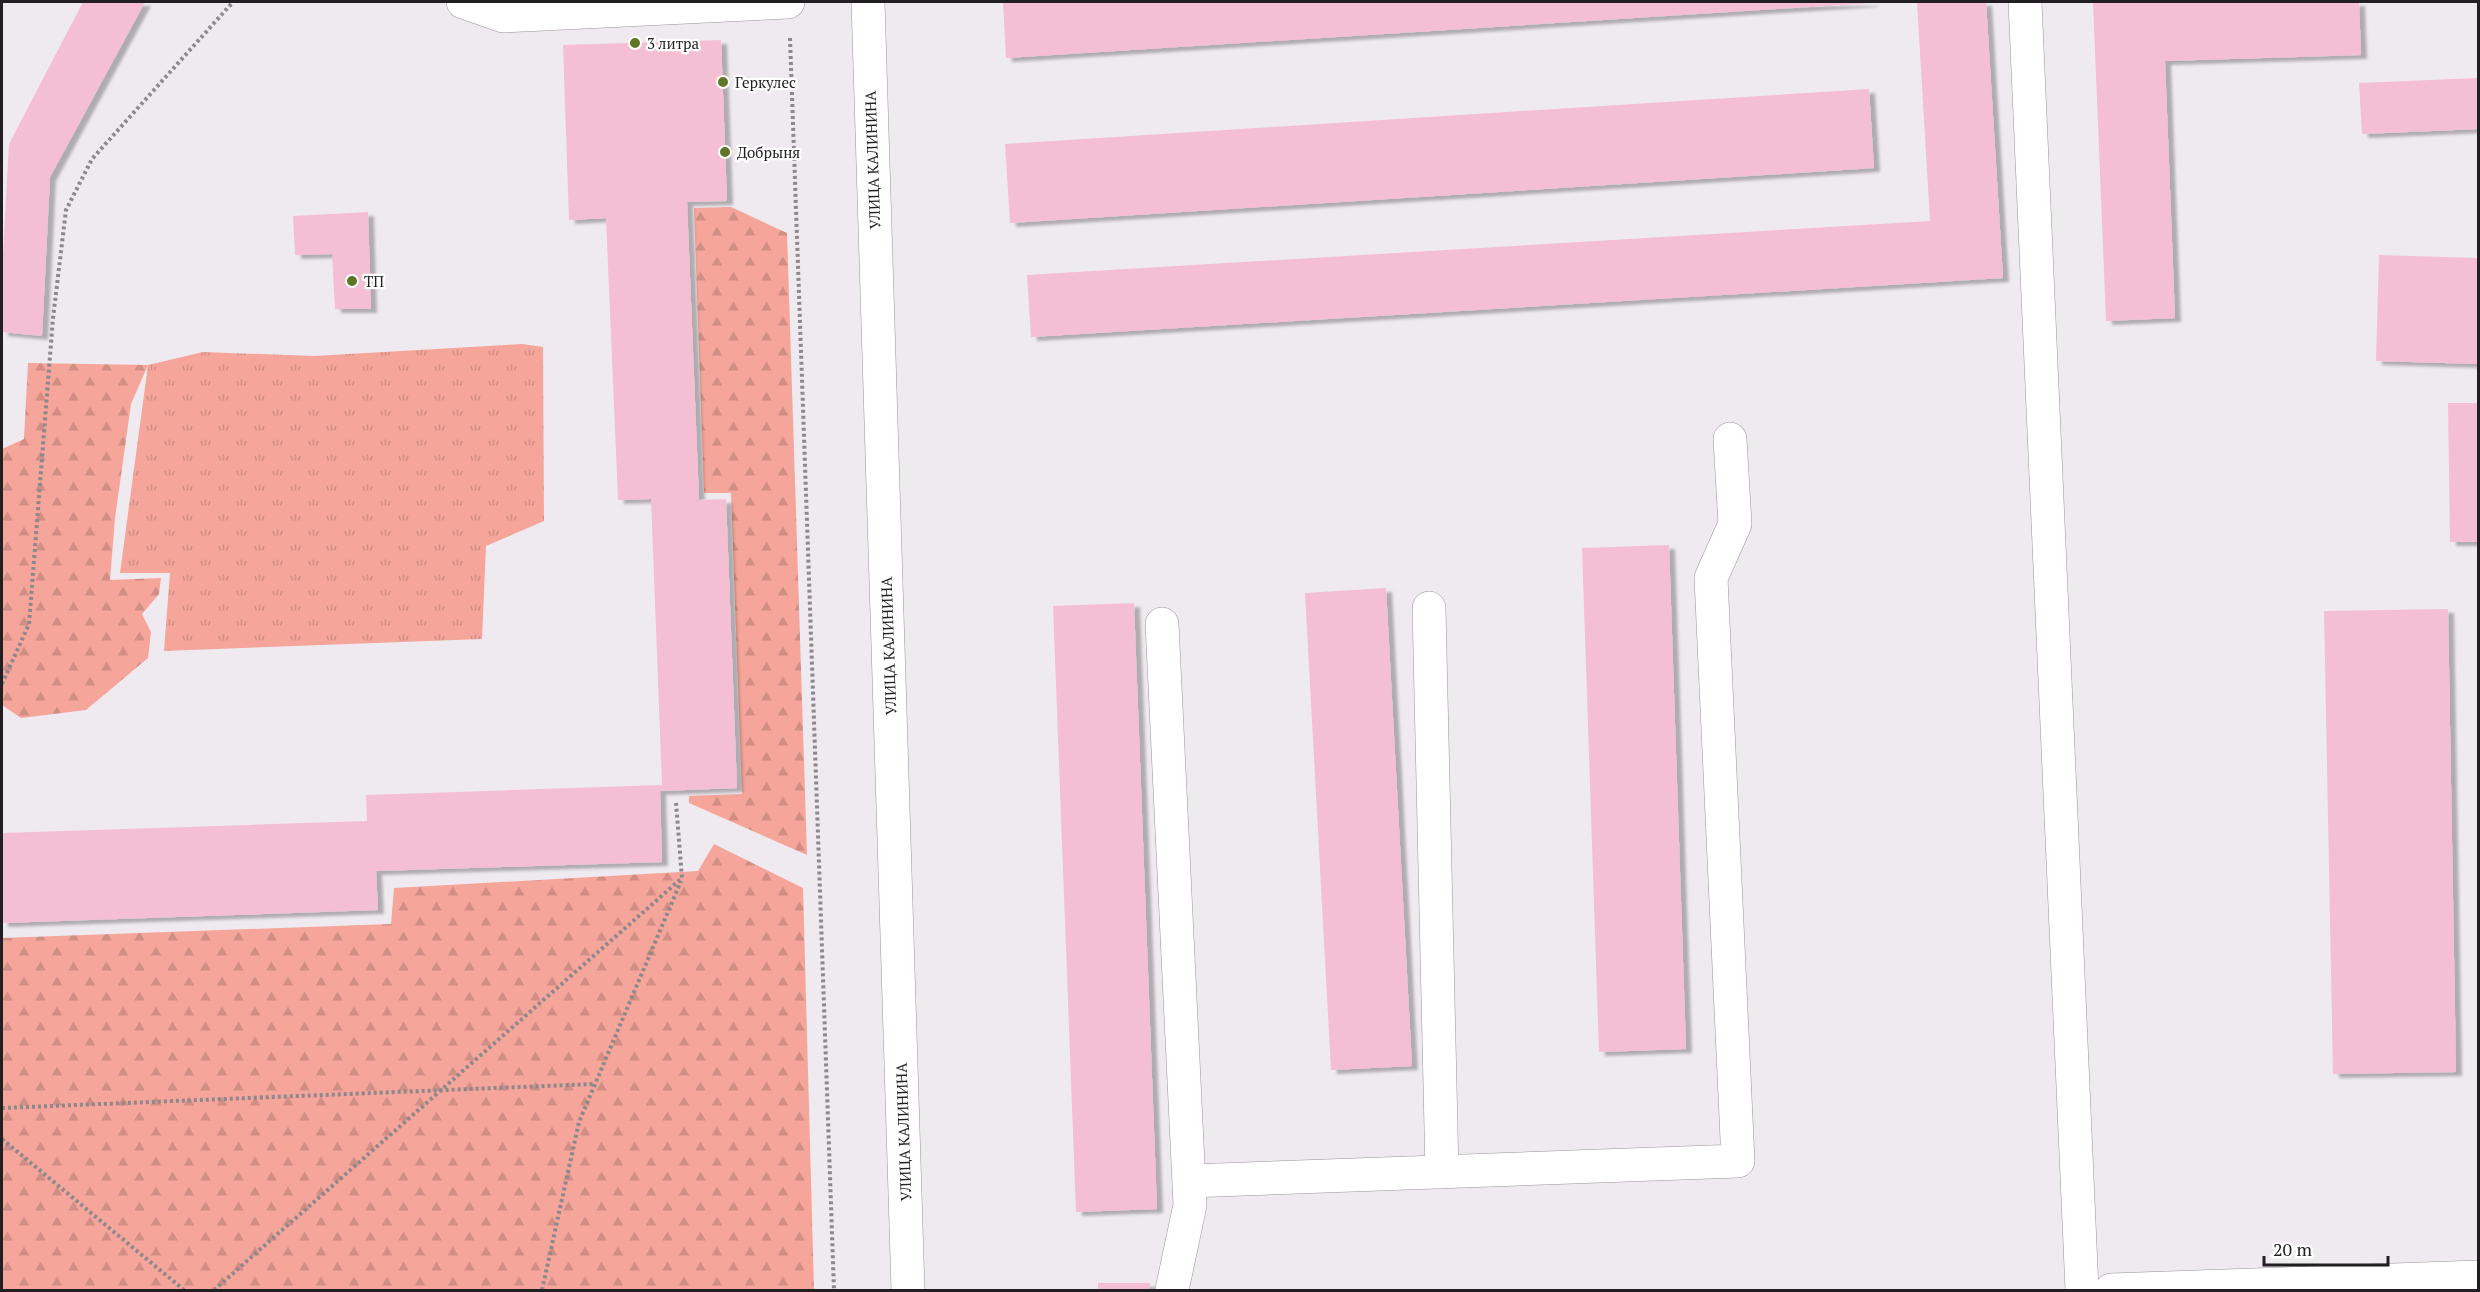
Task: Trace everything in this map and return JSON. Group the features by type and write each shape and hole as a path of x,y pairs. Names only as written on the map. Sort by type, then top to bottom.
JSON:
{"street":[{"path":"463,2 503,16 789,14"},
{"name":"УЛИЦА КАЛИНИНА","path":"867,2 908,1290"},
{"path":"2025,2 2082,1290"},
{"path":"1189,1181 1738,1161 1711,578 1735,524 1730,439"},
{"path":"1429,608 1442,1172"},
{"path":"1162,624 1190,1205 1172,1290"},
{"path":"2111,1290 2478,1277"}],"path":[{"path":"2,684 29,624 53,318 66,210 92,159 233,2"},
{"path":"789,14 834,1290"},
{"path":"542,1290 579,1122 682,878 676,802"},
{"path":"214,1290 682,878"},
{"path":"2,1108 595,1084"},
{"path":"2,1139 184,1290"}],"green space":[{"path":"731,207 787,233 807,855 689,803 689,796 742,794 731,493 704,493 694,208"},
{"path":"522,344 543,347 544,521 486,546 482,639 164,651 170,573 120,573 148,365 203,352 314,356"},
{"path":"28,363 148,365 131,404 115,518 110,580 161,578 159,594 142,614 151,632 148,658 86,710 21,718 2,705 2,449 24,439"},
{"path":"714,844 803,888 814,1290 2,1290 2,938 391,924 394,888 698,871"}],"building":[{"path":"83,2 145,2 50,177 42,336 2,332 2,273 9,144"},
{"path":"1003,2 1871,2 1872,3 1006,58"},
{"path":"1917,2 1986,2 2003,278 1031,337 1027,275 1930,221"},
{"path":"2093,2 2359,2 2361,55 2165,61 2175,318 2106,321"},
{"path":"721,40 727,201 687,202 699,500 726,499 737,788 660,791 662,862 376,871 378,910 2,923 2,833 367,821 366,795 662,785 651,499 618,500 606,218 569,220 563,45"},
{"path":"2478,78 2478,129 2362,134 2359,83"},
{"path":"1869,89 1874,168 1010,223 1005,144"},
{"path":"368,212 371,309 335,309 332,254 295,255 293,216"},
{"path":"2379,255 2478,258 2478,364 2376,361"},
{"path":"2448,403 2478,403 2478,542 2450,542"},
{"path":"1669,545 1686,1049 1599,1052 1582,548"},
{"path":"1386,588 1412,1066 1331,1070 1305,593"},
{"path":"1134,603 1157,1209 1076,1212 1053,606"},
{"path":"2448,609 2456,1072 2333,1074 2324,611"},
{"path":"1098,1283 1150,1283 1149,1290 1098,1290"}],"place":[{"name":"3 литра","path":"635,43"},
{"name":"Геркулес","path":"723,82"},
{"name":"Добрыня","path":"725,152"},
{"name":"ТП","path":"352,281"}]}
